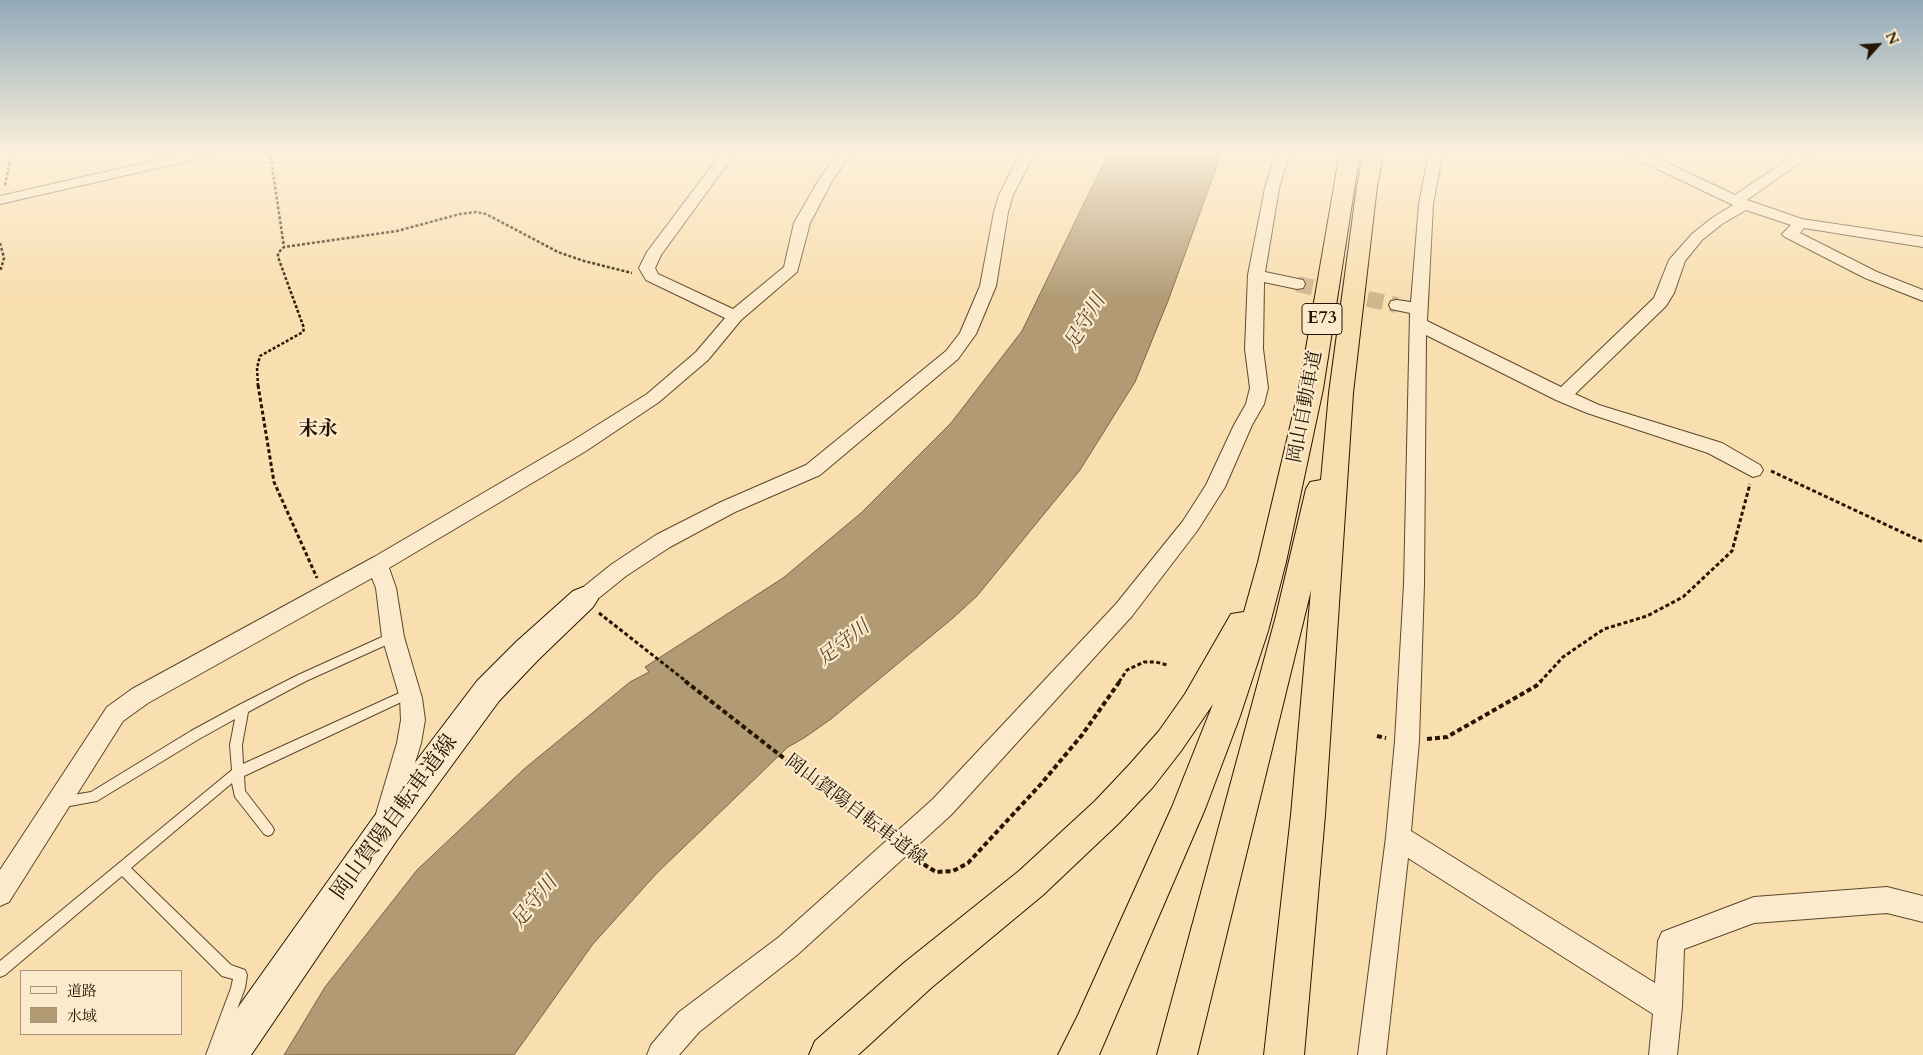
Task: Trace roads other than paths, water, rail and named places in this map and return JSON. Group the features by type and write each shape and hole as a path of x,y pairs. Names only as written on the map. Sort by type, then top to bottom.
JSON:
{"highway":[{"name":"岡山自動車道","path":"1290,485 1311,389 1342,201"},
{"name":"岡山自動車道","path":"1341,393 1365,201"},
{"path":"1177,1055 1291,616 1341,393"},
{"path":"1284,1055 1308,815 1341,393"},
{"path":"829,1055 911,981 1031,883 1072,846 1141,776 1170,741 1196,704 1238,629 1290,485"},
{"path":"1078,1055 1092,1029 1144,912 1188,809 1224,716 1272,562 1290,485"}],"main road":[{"name":"岡山賀陽自転車道線","path":"228,1055 385,829 488,690 527,651 590,605"}],"street":[{"path":"692,201 653,254 647,268 652,277 735,316"},
{"path":"0,892 115,714 140,696 378,565 579,446 653,398 702,356 735,316 791,269 802,223 814,201"},
{"path":"590,605 618,570 675,534 728,507 812,470 952,355 968,334 984,294 1004,201"},
{"path":"662,1055 688,1022 788,946 942,807 1124,610 1190,526 1215,487 1243,425 1255,404 1259,388 1254,349 1256,275 1270,201"},
{"path":"1372,1055 1398,837 1407,741 1414,584 1418,317 1427,201"},
{"path":"1736,201 1801,223 1923,242"},
{"path":"1562,396 1660,302 1666,293 1677,260 1697,237 1740,203"},
{"path":"1801,223 1790,234 1870,275 1923,296"},
{"path":"1256,275 1297,284"},
{"path":"1397,305 1562,396 1593,409 1716,448 1753,470"},
{"path":"378,565 386,588 392,637 410,693 413,720 409,743 389,806 385,829"},
{"path":"1398,837 1668,1007"},
{"path":"1664,1055 1671,941 1754,910 1888,900 1923,909"}],"lane":[{"path":"57,802 93,797 194,735 302,678 392,637"},
{"path":"0,970 238,773 410,693"},
{"path":"243,709 236,745 239,792 268,830"},
{"path":"122,868 227,971 240,974 238,988 213,1055"}],"water":[{"name":"足守川","path":"1085,201 1204,201 1168,301 1135,382 1080,470 977,596 831,719 788,747 657,873 593,944 514,1055 284,1055 325,987 417,870 524,769 630,682 649,672 645,667 783,578 861,513 951,423 1022,331"}],"tunnel":[{"path":"1297,284 1397,305"}],"district":[{"name":"末永","path":"318,430"}]}
